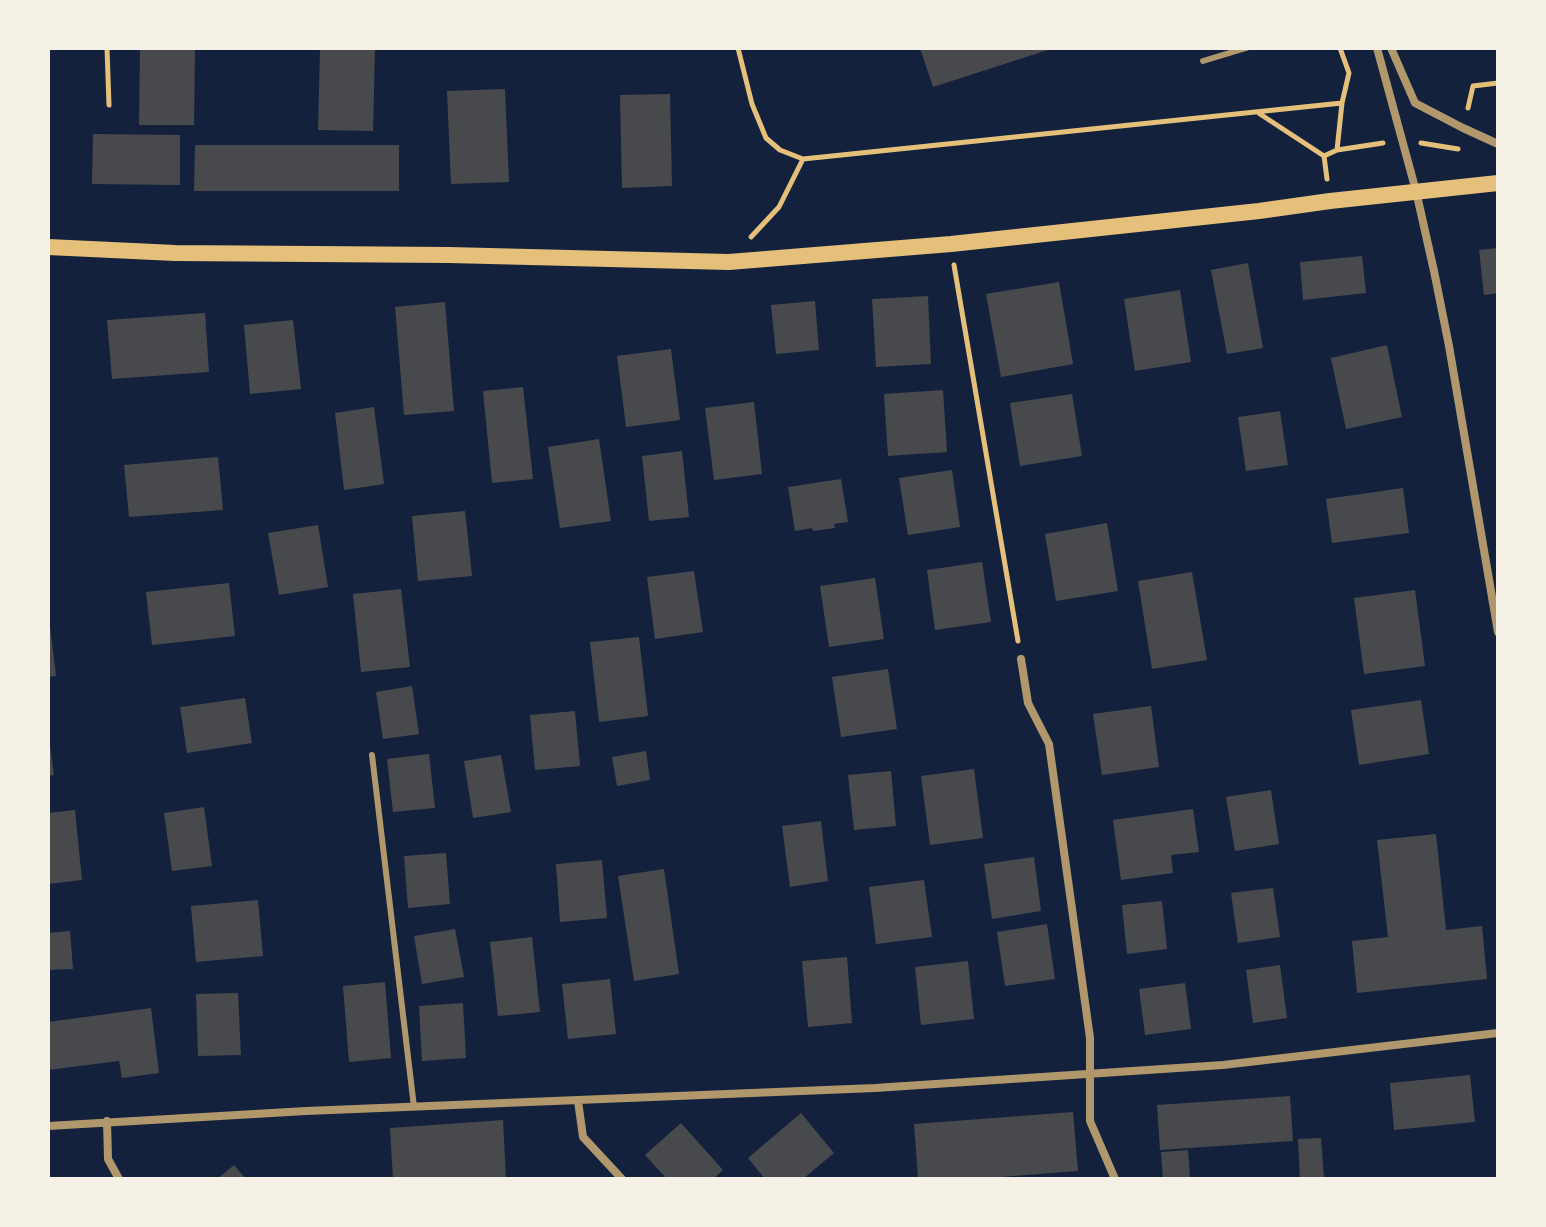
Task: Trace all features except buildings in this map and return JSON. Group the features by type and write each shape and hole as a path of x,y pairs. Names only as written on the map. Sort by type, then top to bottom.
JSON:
{"main road":[{"path":"48,247 175,253 729,262 951,244 1498,183"}],"street":[{"path":"1377,48 1416,191 1449,346 1498,632"},
{"path":"1391,48 1415,103 1498,144"},
{"path":"1021,659 1028,703 1049,744 1090,1038 1090,1121 1115,1179"},
{"path":"48,1126 875,1088 1223,1065 1498,1033"},
{"path":"578,1101 583,1137 622,1179"},
{"path":"107,1121 108,1159 119,1179"}],"lane":[{"path":"1203,61 1246,48"},
{"path":"372,755 414,1107"}],"path":[{"path":"107,48 109,105"},
{"path":"738,48 752,104 766,138 780,150 803,159 1342,103"},
{"path":"1337,150 1349,73 1340,48"},
{"path":"1259,113 1324,156 1337,150 1402,140"},
{"path":"749,239 779,207 803,159"},
{"path":"951,244 1021,659"}]}
